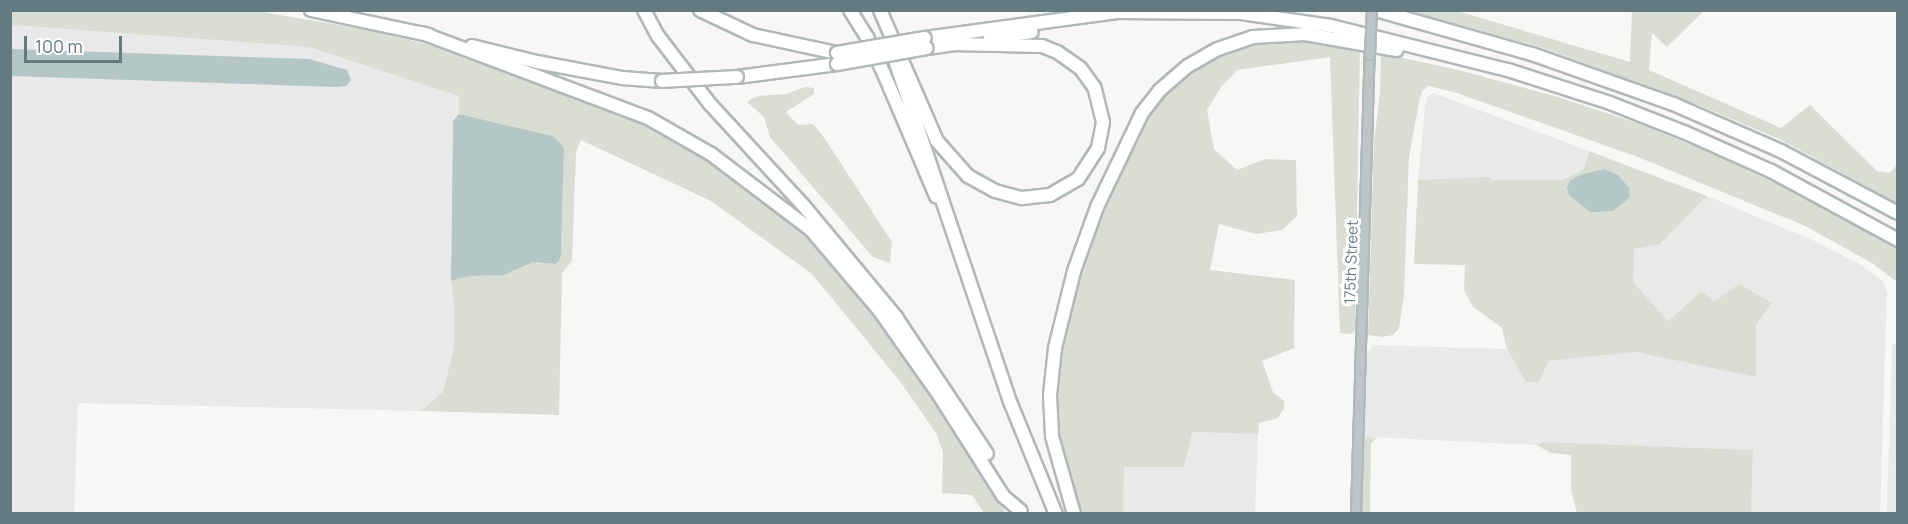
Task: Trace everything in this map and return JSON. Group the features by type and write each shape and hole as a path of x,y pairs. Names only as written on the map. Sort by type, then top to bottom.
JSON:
{"highway":[{"path":"311,10 422,33 537,62 622,78 662,81 737,76 1117,12 1241,13 1331,26 1508,70 1610,103 1686,133 1771,171 1898,240"},
{"path":"644,10 658,36 710,104 803,205 896,317 971,426 1022,512"},
{"path":"700,10 753,35 837,59"},
{"path":"850,10 867,38 884,74 932,189 949,214"},
{"path":"872,10 898,67 1011,404 1056,513"},
{"path":"880,10 937,141 968,176 995,191 1022,198 1050,195 1078,178 1098,147 1103,122 1094,87 1080,68 1057,52 1042,46 926,43"},
{"path":"1374,10 1532,54 1673,104 1781,151 1898,213"},
{"path":"953,44 1180,12"},
{"path":"422,33 648,118 711,154 811,230 849,273 893,329 939,395 1003,496 1022,512"},
{"path":"1074,513 1052,436 1050,395 1055,348 1074,271 1096,207 1133,128 1160,90 1183,69 1218,49 1253,37 1284,33 1327,37 1461,64 1508,70"}],"street":[{"name":"175th Street","path":"1356,513 1370,55 1374,10"}],"shaded area":[{"path":"250,10 364,29 438,47 576,94 679,137 793,221 821,250 870,308 914,368 1006,513 984,513 972,495 942,493 943,452 936,433 899,380 812,274 711,201 581,140 576,152 572,261 562,273 559,415 421,411 443,392 454,348 455,309 451,281 470,276 504,275 533,262 555,264 561,254 564,149 553,136 459,114 459,96 309,47 11,25 10,11"},
{"path":"1408,11 1457,11 1630,62 1632,11 1704,11 1667,47 1652,33 1649,70 1781,128 1810,105 1877,171 1889,173 1897,165 1897,203 1779,139 1701,106 1540,47"},
{"path":"10,25 309,47 460,96 459,114 453,121 451,281 455,309 454,348 443,392 421,411 78,403 74,513 11,513"},
{"path":"1283,39 1360,47 1355,330 1352,334 1340,333 1330,57 1237,70 1221,87 1207,110 1214,149 1237,170 1265,159 1296,160 1297,216 1282,230 1256,234 1219,224 1210,270 1295,280 1294,348 1262,361 1273,392 1284,401 1284,408 1278,418 1259,423 1258,434 1192,432 1184,467 1124,467 1123,513 1079,514 1060,444 1055,408 1058,370 1084,260 1126,154 1144,118 1160,98 1188,71 1216,55 1248,44"},
{"path":"11,49 309,59 347,70 351,80 346,86 337,87 11,76"},
{"path":"1381,53 1462,71 1558,97 1643,125 1720,157 1802,196 1897,249 1897,282 1872,263 1805,226 1638,157 1457,93 1429,86 1423,90 1420,97 1409,157 1404,295 1399,328 1393,335 1382,337 1368,335 1374,142 1380,92"},
{"path":"805,87 814,88 814,94 786,112 798,125 813,124 825,139 892,242 890,263 873,257 770,137 764,117 748,103 749,100 758,96 786,94"},
{"path":"1433,93 1589,151 1584,169 1563,180 1418,180 1426,98"},
{"path":"459,114 553,136 561,144 564,149 561,254 559,261 555,264 533,262 504,275 470,276 451,281 453,121"},
{"path":"1589,151 1707,196 1660,244 1634,249 1633,282 1668,321 1702,291 1714,302 1739,284 1772,303 1756,325 1756,377 1635,352 1549,361 1539,382 1526,382 1507,349 1502,328 1472,306 1464,290 1465,265 1414,264 1418,180 1491,177 1491,180 1563,180 1584,169"},
{"path":"1604,169 1618,175 1629,188 1630,197 1613,211 1590,212 1569,195 1567,188 1570,181 1580,175"},
{"path":"1707,196 1817,242 1859,264 1883,281 1887,293 1880,513 1751,513 1753,450 1545,442 1536,445 1368,437 1363,444 1367,353 1373,345 1507,349 1527,382 1539,382 1549,361 1635,352 1756,377 1756,325 1772,303 1714,302 1702,291 1668,321 1633,282 1634,249 1660,244"},
{"path":"1892,344 1898,344 1898,513 1887,514"},
{"path":"1191,432 1258,434 1255,513 1123,514 1124,467 1184,467"},
{"path":"1367,437 1377,438 1371,443 1370,513 1362,513 1363,444"},
{"path":"1545,442 1753,450 1751,513 1577,513 1571,490 1571,455 1551,453 1536,445"}]}
